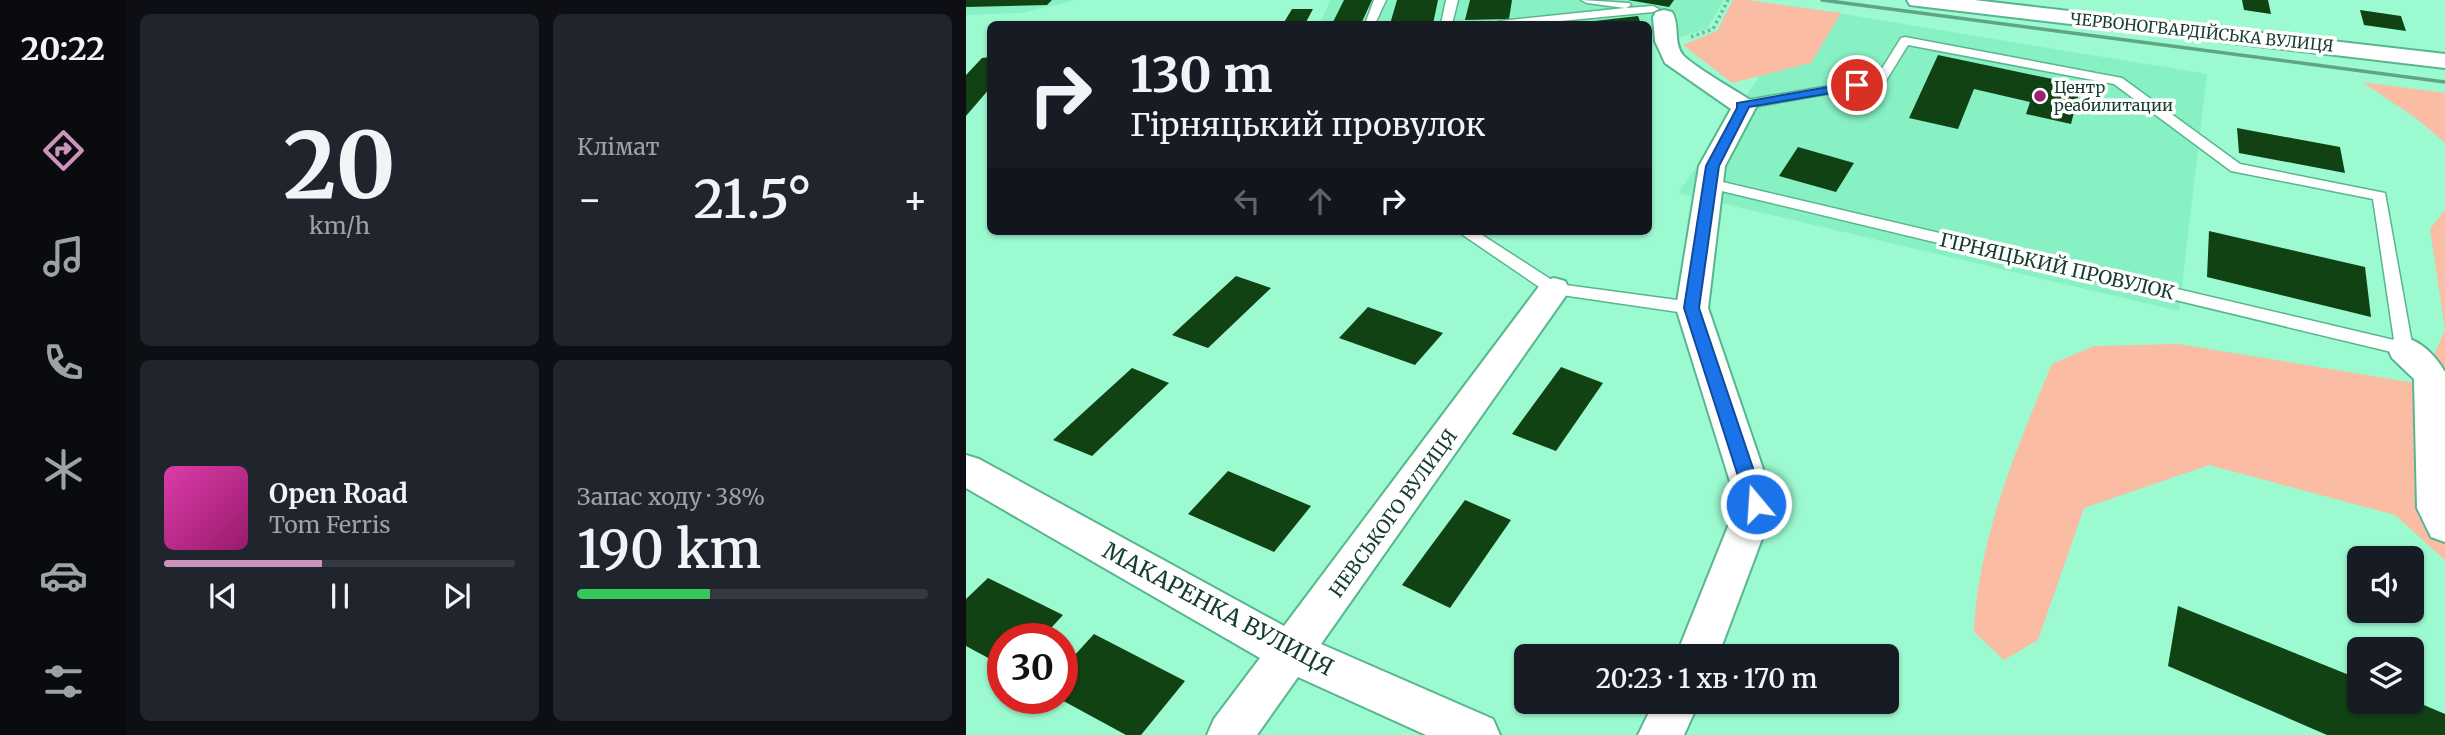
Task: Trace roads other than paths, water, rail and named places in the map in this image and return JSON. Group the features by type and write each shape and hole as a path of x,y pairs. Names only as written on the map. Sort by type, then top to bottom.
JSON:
{"street":[{"name":"ЧЕРВОНОГВАРДІЙСЬКА ВУЛИЦЯ","path":"1918,0 2445,61"},
{"path":"1661,24 1672,58 1744,107 1712,166 1692,308 1756,504 1702,644"},
{"name":"НЕВСЬКОГО ВУЛИЦЯ","path":"1230,735 1554,289"},
{"name":"ГІРНЯЦЬКИЙ ПРОВУЛОК","path":"2403,349 2423,365 2431,377 2436,508 2445,525"},
{"name":"МАКАРЕНКА ВУЛИЦЯ","path":"966,470 1292,653 1477,735"},
{"path":"1661,735 1671,714"}],"lane":[{"path":"1371,21 1380,0"},
{"path":"1448,21 1452,0"},
{"path":"1587,0 1652,21"},
{"path":"1652,21 1661,24"},
{"path":"1652,24 1661,24"},
{"path":"1741,105 1880,81 1905,41 2118,81 2236,168 2380,196 2403,349"},
{"name":"ГІРНЯЦЬКИЙ ПРОВУЛОК","path":"1710,184 2403,349"},
{"path":"1471,235 1554,289 1692,308"}],"railway":[{"path":"1822,0 2445,82"}],"place":[{"name":"Центр реабилитации","path":"2040,96"}]}
